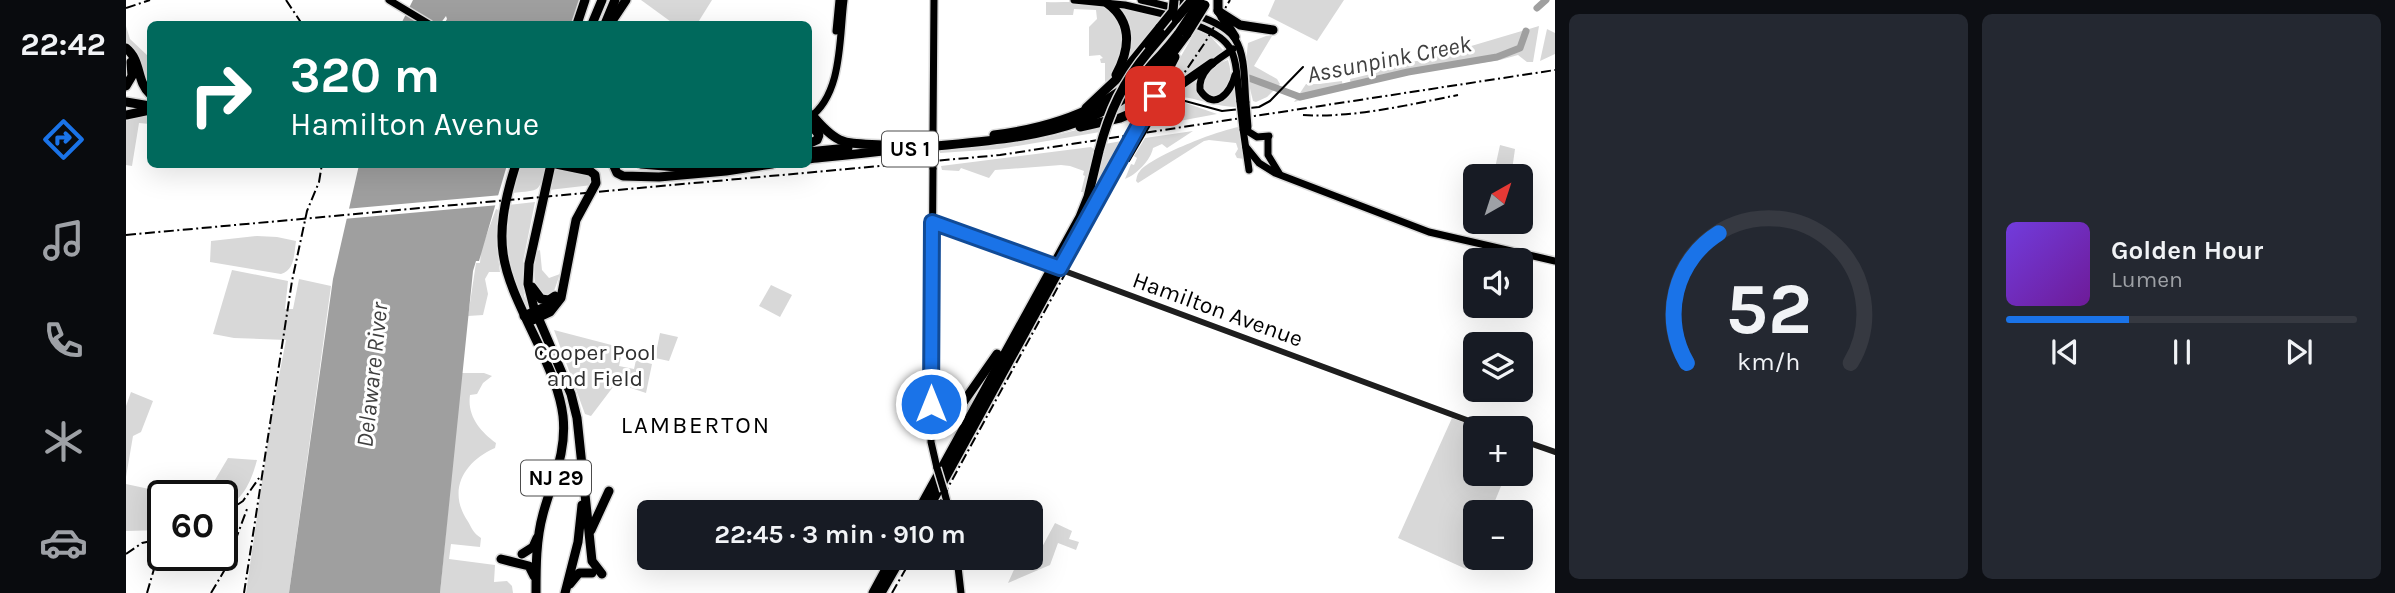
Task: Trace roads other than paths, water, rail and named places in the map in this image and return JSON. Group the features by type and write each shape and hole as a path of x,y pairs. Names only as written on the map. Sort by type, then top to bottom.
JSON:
{"highway":[{"path":"578,19 585,0"},
{"path":"591,21 599,0"},
{"path":"608,21 615,0"},
{"path":"609,21 626,0"},
{"path":"1217,0 1219,11 1235,44"},
{"path":"1103,1 1123,18 1128,39 1123,61 1110,86"},
{"path":"1176,19 1179,1"},
{"path":"933,500 1056,267 1084,207 1107,120 1116,98 1179,1"},
{"path":"1068,119 1110,86 1164,27 1201,1"},
{"name":"US 1","path":"812,159 1008,139 1058,130 1098,115 1130,96 1158,72 1201,1"},
{"path":"1219,11 1240,25 1273,30"},
{"path":"931,411 948,410 962,404 1019,324 1124,152 1155,96 1183,33"},
{"name":"US 1","path":"812,152 996,135 1068,119 1096,107 1138,79 1183,33"},
{"path":"126,48 135,57 142,84 147,92"},
{"path":"126,55 133,69 131,80 126,86"},
{"path":"1058,130 1120,118 1161,100 1212,63"},
{"path":"126,96 147,97"},
{"path":"126,102 147,107"},
{"path":"126,115 147,109"},
{"path":"812,120 837,140 882,145"},
{"path":"812,122 819,135 812,142"},
{"name":"NJ 29","path":"515,168 503,206 501,251 504,268 552,376 563,415 561,458 539,530 536,593"},
{"name":"NJ 29","path":"556,168 533,244 528,278 531,298 571,394 577,418 584,476 578,542 565,592"},
{"path":"548,337 546,320 561,298 576,220 597,180 590,171 574,168"},
{"path":"615,168 623,176 727,168"},
{"path":"661,168 676,171"},
{"path":"705,170 716,168"},
{"path":"528,278 536,295 541,299 549,300 559,292"},
{"path":"526,320 555,301 563,282"},
{"path":"537,314 550,312"},
{"path":"924,500 1019,324"},
{"path":"565,592 579,573 597,573 592,561 584,476"},
{"path":"590,539 597,515 609,491"},
{"path":"522,554 533,547 539,530"},
{"path":"501,559 529,566 536,582"},
{"path":"873,593 885,570"},
{"path":"881,593 894,570"}],"main road":[{"path":"390,0 432,21"},
{"path":"398,0 425,21"},
{"path":"812,116 825,103 832,87 841,0"},
{"path":"934,0 931,445 946,500"},
{"path":"1074,0 1103,1 1161,13 1206,28 1235,44"},
{"path":"1141,0 1222,26 1235,44 1247,129 1256,160"},
{"path":"1235,44 1212,63 1199,83 1202,94 1211,100 1218,100 1227,93 1236,71"},
{"path":"1235,44 1236,71 1243,102"},
{"path":"1247,129 1257,137 1269,137 1270,160 1282,176"},
{"path":"1247,129 1249,170"},
{"path":"1246,147 1256,160 1282,176 1429,232 1555,261"},
{"name":"Hamilton Avenue","path":"932,222 1463,419"},
{"path":"1533,444 1555,452"},
{"path":"958,570 961,593"}],"water":[{"path":"413,0 580,0 573,21 446,21 446,16 442,21 402,21"},
{"name":"Delaware River","path":"358,168 506,168 479,261 476,261 473,271 440,593 289,593 333,279"}],"waterway":[{"name":"Assunpink Creek","path":"1537,8 1546,0"},
{"name":"Assunpink Creek","path":"1249,78 1300,97 1408,72 1497,57 1520,48 1526,31"}],"tram line":[{"path":"1129,161 1153,120 1172,103 1185,101 1222,111 1259,107 1270,101 1303,67"}],"railway":[{"path":"126,8 150,0"},
{"path":"286,0 300,21"},
{"path":"941,500 1139,139 1204,44 1230,0"},
{"path":"126,235 1000,155 1555,70"},
{"path":"1303,115 1361,113 1458,95"},
{"path":"244,593 292,281 307,211 319,182 321,168"},
{"path":"238,504 259,478"},
{"path":"211,593 224,571 247,509"},
{"path":"126,554 147,542"},
{"path":"892,593 905,570"},
{"path":"147,593 153,571"}],"district":[{"name":"LAMBERTON","path":"696,425"}],"park label":[{"name":"Cooper Pool and Field","path":"595,365"}]}
